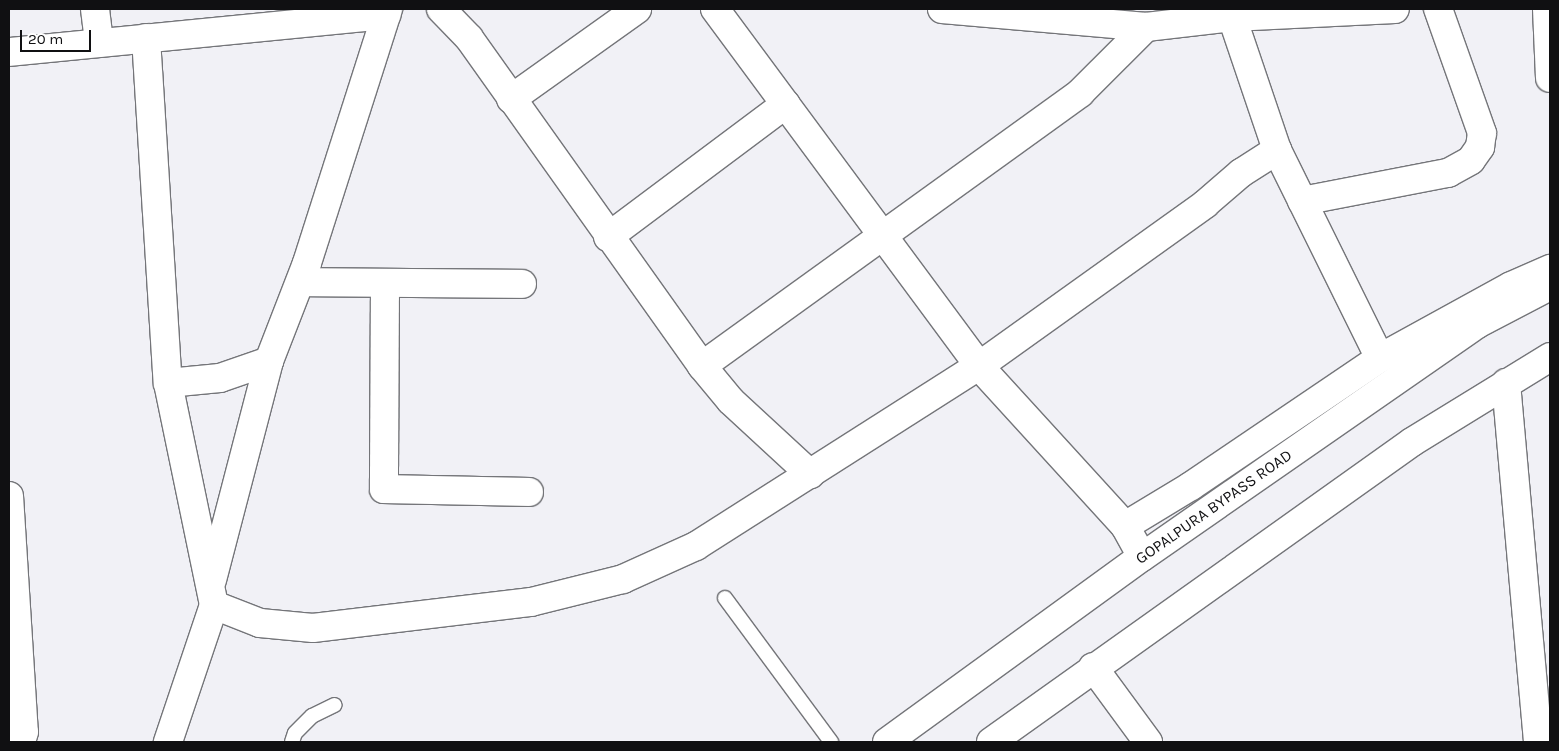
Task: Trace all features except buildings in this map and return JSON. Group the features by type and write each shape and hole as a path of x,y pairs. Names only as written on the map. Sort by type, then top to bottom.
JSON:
{"street":[{"path":"95,9 99,42"},
{"path":"441,9 469,38 608,237 702,366 731,401 810,474"},
{"path":"511,99 638,9"},
{"path":"715,9 979,366 1126,526 1142,557"},
{"path":"942,9 1146,27 1232,17 1395,9"},
{"path":"1302,201 1448,173 1471,160 1480,147 1482,133 1438,9"},
{"path":"1547,9 1550,78"},
{"path":"9,52 387,12 301,282 268,361 212,596 168,742"},
{"path":"1232,17 1277,150 1380,358"},
{"path":"702,366 1080,93 1146,27"},
{"path":"146,38 168,383 212,596 260,623 313,628 531,602 623,579 696,546 979,366 1205,204 1241,173 1277,150"},
{"path":"608,237 786,104"},
{"path":"1126,526 1191,486 1380,358 1511,286 1550,269"},
{"path":"301,282 522,284"},
{"path":"385,283 384,488 529,492"},
{"name":"GOPALPURA BYPASS ROAD","path":"888,742 1142,557 1477,324 1550,286"},
{"path":"992,742 1094,667 1412,442 1550,357"},
{"path":"168,383 220,378 268,361"},
{"path":"1506,383 1538,741"},
{"path":"9,496 24,732 21,742"},
{"path":"1094,667 1148,742"}],"lane":[{"path":"725,598 830,742"},
{"path":"292,742 295,733 312,716 335,705"}]}
